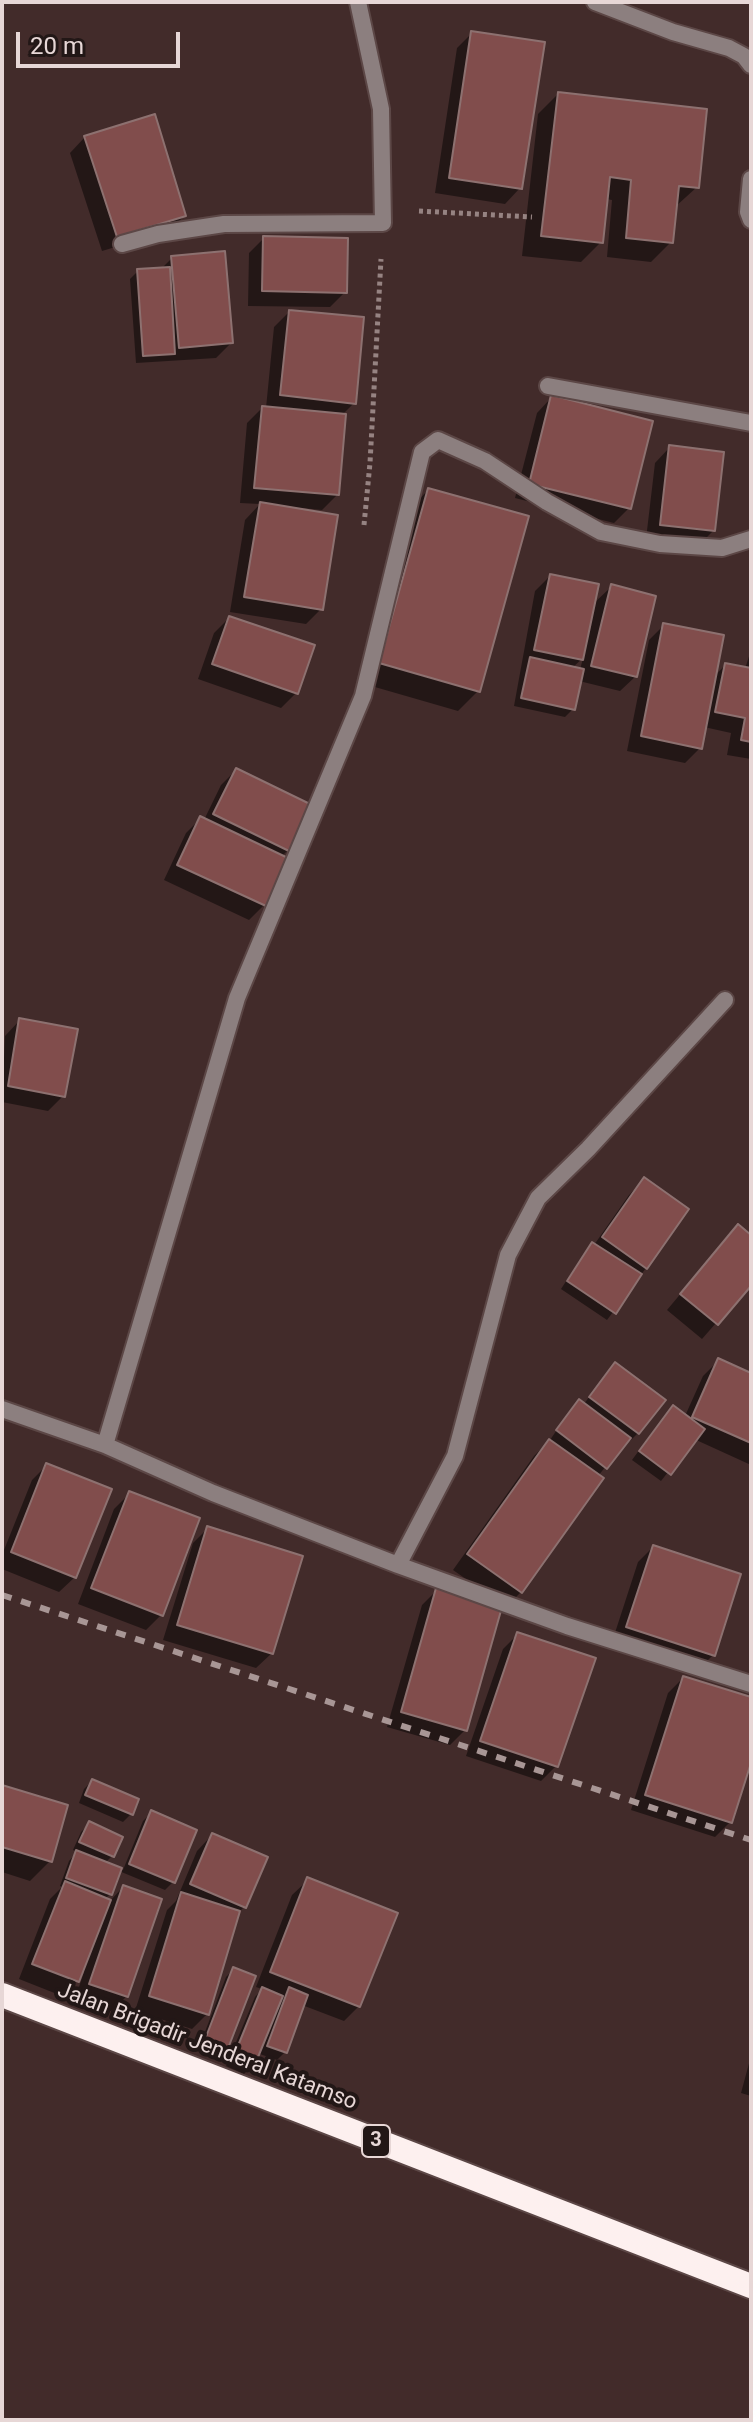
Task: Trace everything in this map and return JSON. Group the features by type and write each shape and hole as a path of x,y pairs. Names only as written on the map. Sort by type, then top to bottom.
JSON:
{"highway":[{"name":"Jalan Brigadir Jenderal Katamso","path":"2,1995 751,2286"}],"street":[{"path":"122,244 158,234 224,224 383,216 381,109 358,2"},
{"path":"595,2 673,32 729,48 744,56 751,65"},
{"path":"751,179 748,212 751,220"},
{"path":"548,386 751,423"},
{"path":"105,1445 237,998 363,696 422,452 438,440 485,461 547,502 601,532 660,544 722,548 751,539"},
{"path":"398,1565 455,1456 480,1371 508,1255 538,1198 588,1149 725,1000"},
{"path":"2,1409 105,1445 213,1493 398,1565 567,1626 751,1684"}],"path":[{"path":"362,540 370,463 383,216 532,217"}],"building":[{"path":"471,31 545,42 522,189 449,178"},
{"path":"558,92 707,109 699,188 679,186 673,243 626,238 631,180 610,177 603,243 541,236"},
{"path":"155,114 186,216 117,237 84,136"},
{"path":"263,236 348,238 347,293 262,291"},
{"path":"225,251 233,343 179,348 171,256"},
{"path":"170,267 175,354 143,356 137,269"},
{"path":"289,310 364,317 356,404 280,395"},
{"path":"551,395 653,421 631,509 529,484"},
{"path":"262,406 346,414 339,495 254,488"},
{"path":"669,445 724,452 715,531 660,525"},
{"path":"428,488 529,516 480,692 379,663"},
{"path":"260,502 338,515 323,610 244,597"},
{"path":"550,574 599,584 583,660 534,650"},
{"path":"611,584 656,596 637,677 591,666"},
{"path":"229,616 315,645 298,694 212,664"},
{"path":"663,623 724,635 702,749 641,736"},
{"path":"530,657 584,669 575,710 521,698"},
{"path":"725,663 751,668 751,742 741,740 745,718 715,712"},
{"path":"236,768 312,805 289,851 213,814"},
{"path":"200,816 288,858 266,906 177,865"},
{"path":"19,1018 78,1029 65,1097 8,1086"},
{"path":"644,1177 689,1209 647,1269 602,1237"},
{"path":"738,1224 751,1235 751,1286 718,1325 680,1294"},
{"path":"592,1242 642,1274 616,1314 567,1281"},
{"path":"718,1358 751,1373 751,1443 692,1417"},
{"path":"615,1362 666,1400 639,1434 589,1397"},
{"path":"579,1399 631,1438 607,1469 556,1430"},
{"path":"673,1405 705,1429 671,1475 639,1451"},
{"path":"549,1439 604,1478 522,1593 467,1554"},
{"path":"46,1463 112,1489 76,1578 11,1552"},
{"path":"129,1491 200,1518 163,1616 91,1588"},
{"path":"207,1526 303,1556 273,1654 177,1625"},
{"path":"653,1545 741,1574 715,1656 626,1627"},
{"path":"436,1588 502,1607 467,1731 401,1712"},
{"path":"517,1632 596,1658 558,1767 480,1741"},
{"path":"683,1676 751,1697 751,1763 732,1823 645,1795"},
{"path":"92,1779 139,1799 133,1815 85,1795"},
{"path":"2,1785 68,1805 52,1862 2,1847"},
{"path":"151,1810 197,1830 175,1883 129,1864"},
{"path":"89,1821 123,1837 114,1857 79,1842"},
{"path":"212,1833 268,1857 246,1908 190,1884"},
{"path":"76,1850 122,1868 112,1895 66,1878"},
{"path":"307,1877 398,1913 360,2007 270,1972"},
{"path":"65,1881 111,1900 79,1982 32,1964"},
{"path":"123,1885 162,1899 128,1997 89,1984"},
{"path":"181,1892 240,1911 209,2015 149,1996"},
{"path":"233,1967 256,1976 227,2051 204,2042"},
{"path":"262,1987 283,1996 254,2067 233,2058"},
{"path":"289,1987 308,1995 287,2053 267,2046"}],"railway":[{"path":"2,1595 751,1840"}]}
